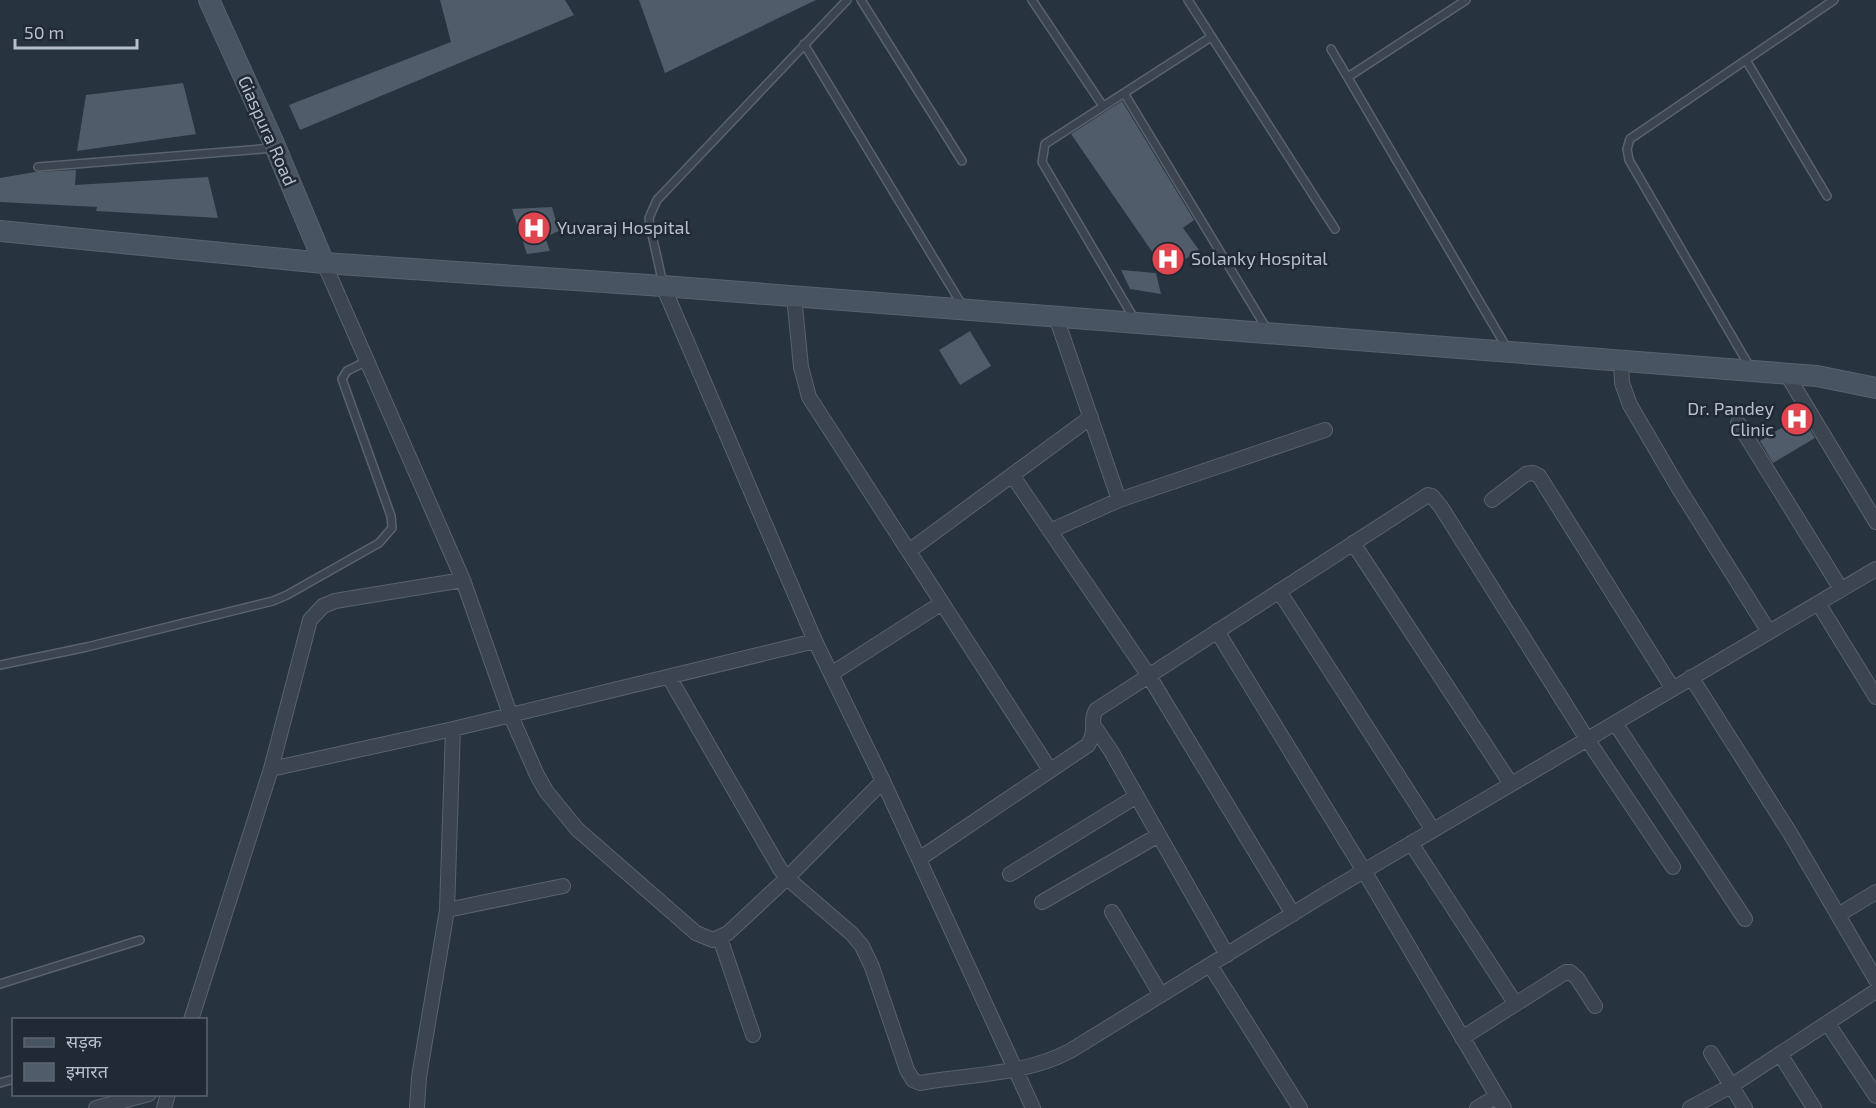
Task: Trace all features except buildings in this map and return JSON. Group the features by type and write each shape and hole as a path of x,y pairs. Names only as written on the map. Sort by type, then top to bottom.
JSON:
{"street":[{"name":"Giaspura Road","path":"209,0 324,263"},
{"path":"0,231 324,263 663,286 1786,373 1817,376 1876,387"},
{"path":"324,263 463,580 510,714 546,791 577,829 696,933 713,940 728,933 787,878 883,781"},
{"path":"663,286 815,641 919,858 1033,1108"},
{"path":"794,296 801,367 809,397 1050,770"},
{"path":"1056,317 1119,500"},
{"path":"1621,361 1622,383 1630,405 1678,487 1769,632"},
{"path":"1786,373 1876,522"},
{"path":"909,551 1090,417"},
{"path":"1738,423 1841,590"},
{"path":"1050,531 1119,500 1325,430"},
{"path":"1492,500 1526,474 1533,473 1539,476 1673,689"},
{"path":"1012,475 1149,676 1293,914"},
{"path":"919,858 1088,745 1094,736 1092,716 1096,710 1423,497 1432,496 1587,739 1673,867"},
{"path":"1353,543 1510,784"},
{"path":"669,677 787,878 852,934 862,946 872,967 907,1070 913,1080 920,1083 1015,1070 1060,1056 1364,871 1876,569"},
{"path":"192,1018 271,769 310,620 323,606 335,601 463,580"},
{"path":"1279,591 1432,831"},
{"path":"831,674 942,603"},
{"path":"1818,603 1876,697"},
{"path":"1217,631 1364,871 1500,1102 1477,1108"},
{"path":"271,769 453,729 815,641"},
{"path":"1691,677 1790,833 1876,980"},
{"path":"1615,723 1745,920"},
{"path":"1094,726 1111,751 1227,955"},
{"path":"417,1108 419,1077 447,910 453,729"},
{"path":"1010,874 1137,796"},
{"path":"1042,902 1159,835"},
{"path":"1411,843 1515,1003"},
{"path":"447,910 563,886"},
{"path":"1838,915 1876,892"},
{"path":"1112,912 1161,995"},
{"path":"720,938 753,1035"},
{"path":"1210,965 1300,1108"},
{"path":"1462,1038 1562,973 1570,972 1577,978 1595,1006"},
{"path":"1689,1108 1731,1086 1876,992"},
{"path":"1828,1023 1876,1096"},
{"path":"1712,1053 1745,1108"},
{"path":"1780,1054 1814,1108"},
{"path":"96,1108 145,1096"}],"lane":[{"path":"663,286 649,218 657,200 847,0"},
{"path":"861,0 962,161"},
{"path":"1032,0 1103,106"},
{"path":"1188,0 1335,229"},
{"path":"1348,77 1466,0"},
{"path":"1753,371 1629,160 1626,149 1630,139 1746,60 1825,2 1834,0"},
{"path":"1137,322 1042,162 1045,144 1211,37"},
{"path":"804,44 965,310"},
{"path":"1331,49 1509,352"},
{"path":"1746,60 1827,196"},
{"path":"1124,93 1270,333"},
{"path":"38,167 275,148"},
{"path":"0,665 87,647 273,601 380,543 392,528 391,516 342,379 347,371 367,361"},
{"path":"0,984 140,940"}],"place":[{"name":"Yuvaraj Hospital","path":"534,228"},
{"name":"Solanky Hospital","path":"1168,259"},
{"name":"Dr. Pandey Clinic","path":"1797,419"}]}
